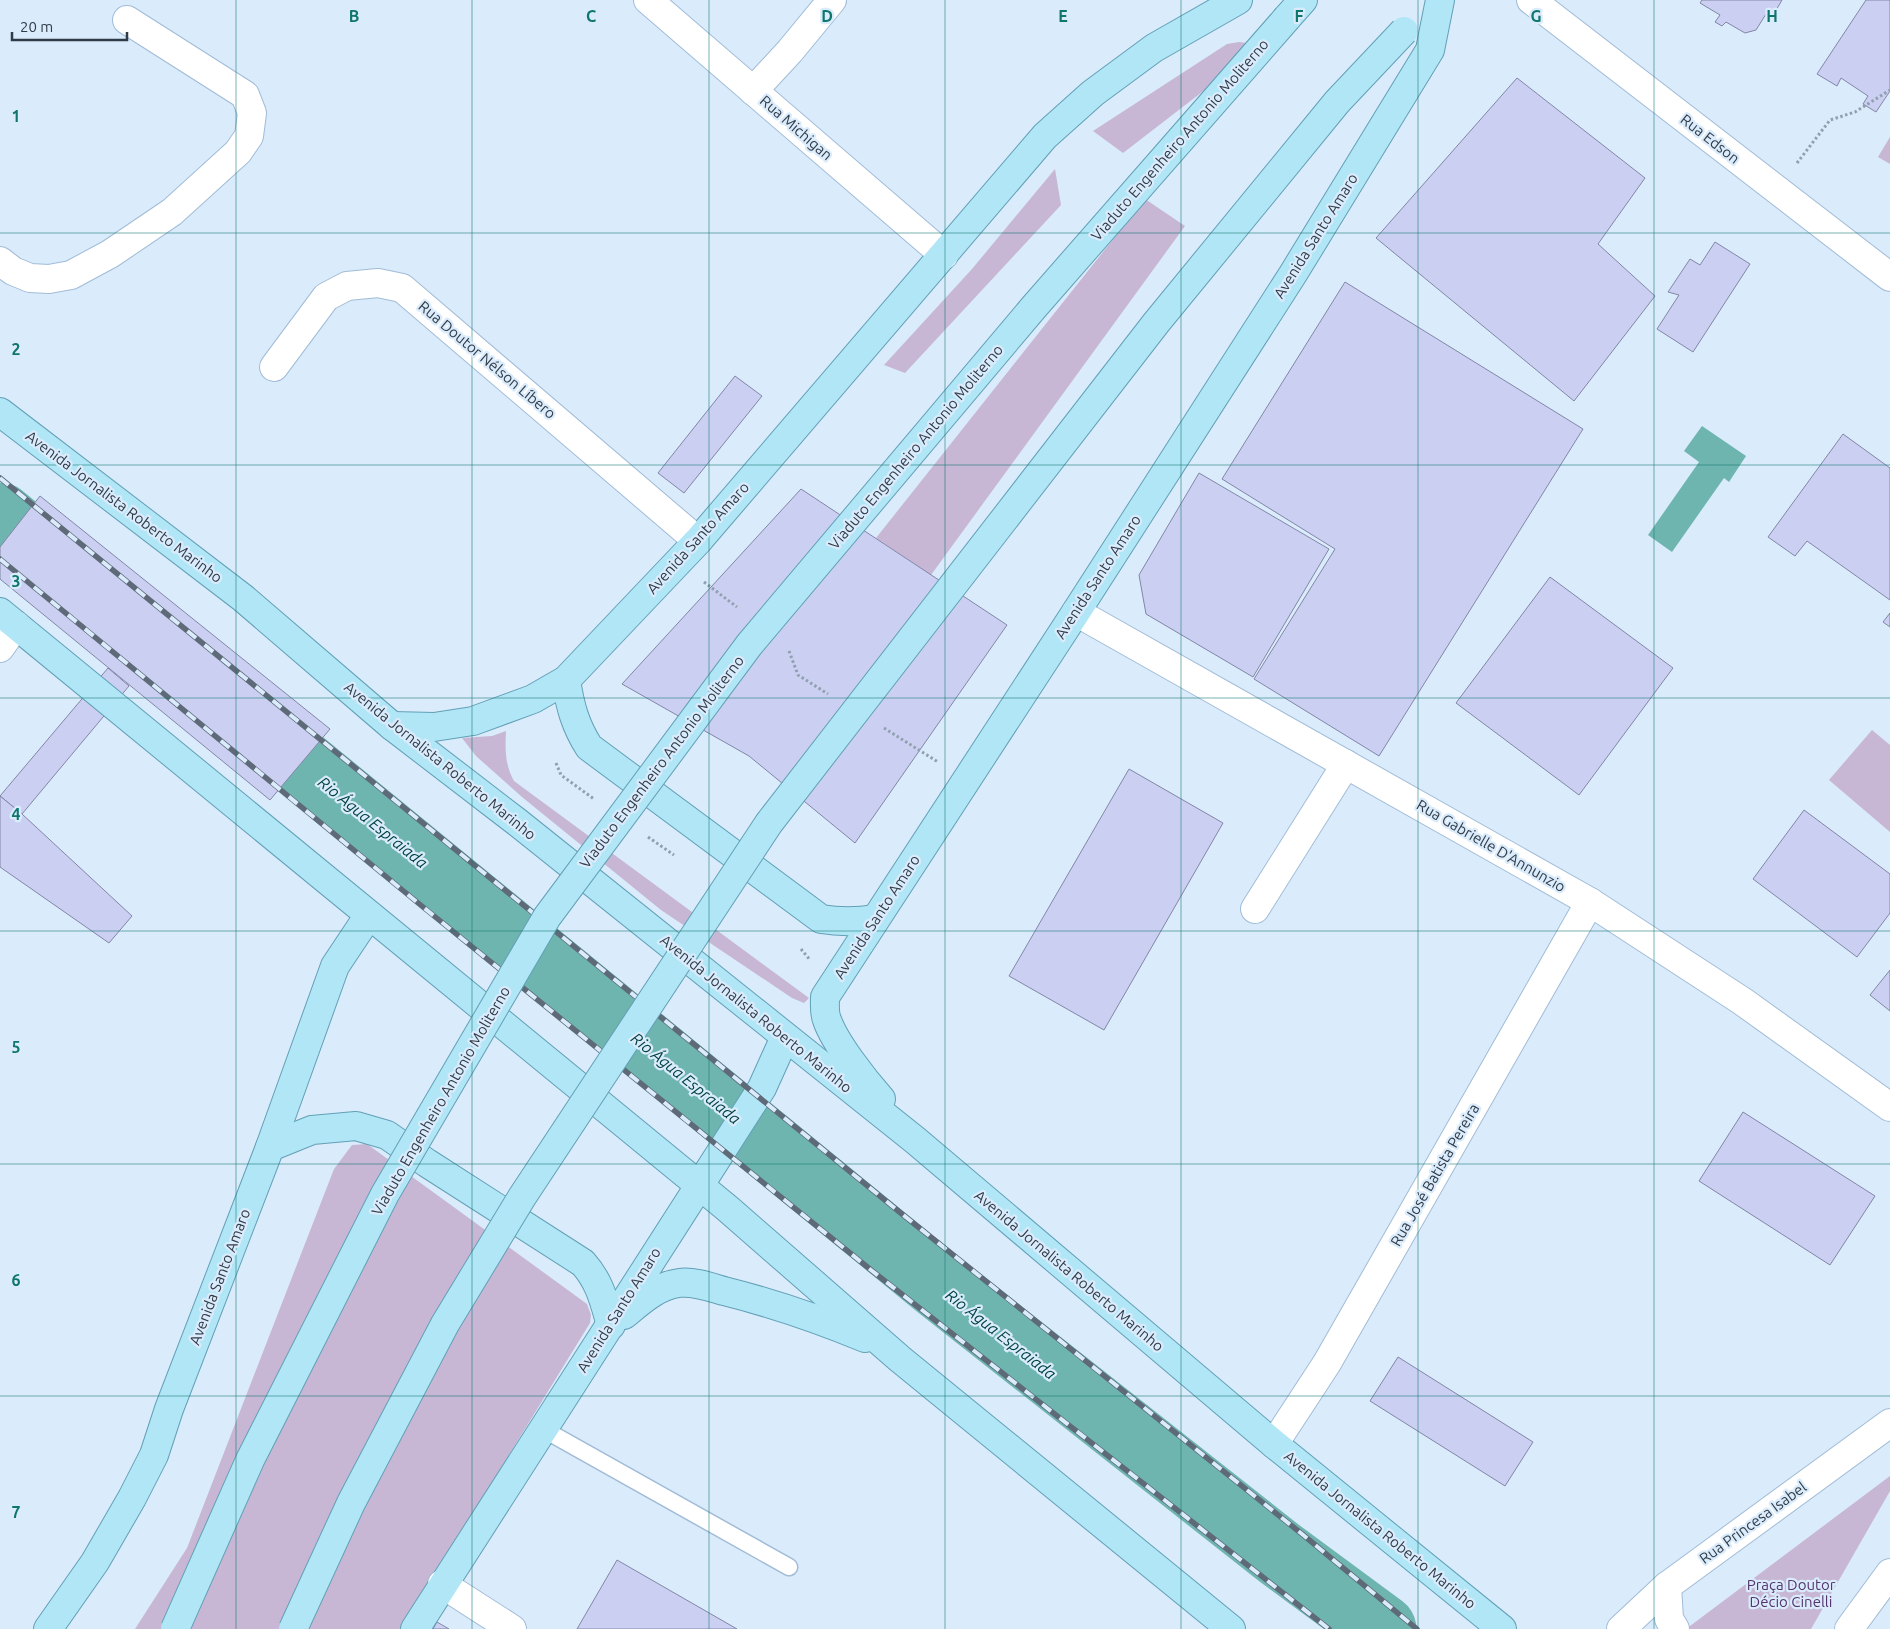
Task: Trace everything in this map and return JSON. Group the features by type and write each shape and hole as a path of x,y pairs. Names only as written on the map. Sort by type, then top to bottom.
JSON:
{"main road":[{"name":"Avenida Santo Amaro","path":"392,726 434,727 473,721 533,699 566,680 698,540 1045,136 1093,93 1154,48 1238,0"},
{"path":"293,1629 352,1503 445,1324 522,1197 769,823 1156,323 1337,102 1435,0"},
{"name":"Avenida Santo Amaro","path":"915,1140 863,1078 832,1032 825,1014 825,997 1076,612 1293,274 1430,50 1440,0"},
{"name":"Viaduto Engenheiro Antonio Moliterno","path":"175,1629 250,1460 385,1194 547,917 749,645 1040,300 1295,9"},
{"name":"Avenida Jornalista Roberto Marinho","path":"0,412 244,598 392,726 517,822 915,1140 1274,1444 1502,1629"},
{"path":"8,619 699,1185 884,1346 1231,1629"},
{"path":"566,680 570,704 578,731 589,747 821,919 840,922 859,922 875,919"},
{"name":"Avenida Santo Amaro","path":"48,1629 95,1562 132,1498 154,1454 169,1409 270,1147 335,966 369,915"},
{"name":"Avenida Santo Amaro","path":"415,1629 442,1584 611,1325 762,1088 785,1037"},
{"path":"270,1147 312,1130 356,1126 387,1135 427,1163 583,1263 594,1275 611,1325 658,1289 680,1283 698,1284 786,1309 884,1346"}],"street":[{"name":"Rua Michigan","path":"648,0 944,255"},
{"path":"753,91 790,51 832,0"},
{"name":"Rua Edson","path":"1531,0 1890,277"},
{"path":"6,266 30,278 49,279 71,274 110,254 172,212 238,152 249,136 252,113 245,95 127,20"},
{"name":"Rua Doutor Nélson Líbero","path":"274,367 326,297 347,286 355,285 378,283 402,288 698,540"},
{"name":"Rua Gabrielle D'Annunzio","path":"1076,612 1590,902 1742,1001 1890,1107"},
{"path":"0,648 8,619"},
{"path":"1256,908 1346,764"},
{"name":"Rua José Batista Pereira","path":"1274,1444 1327,1363 1590,902"},
{"name":"Rua Princesa Isabel","path":"1621,1629 1667,1586 1890,1423"},
{"path":"1849,1629 1890,1574"},
{"path":"442,1584 512,1629"},
{"path":"1667,1586 1669,1619 1675,1629"}],"lane":[{"path":"543,1429 789,1567"}],"path":[{"path":"1777,190 1830,120 1855,112 1890,90"},
{"path":"678,562 741,610"},
{"path":"786,643 798,676 830,695"},
{"path":"879,725 966,781"}],"green space":[{"path":"1247,43 1254,52 1123,153 1093,131 1227,44"},
{"path":"1890,137 1890,164 1878,157"},
{"path":"1055,169 1061,205 905,373 884,365 972,269"},
{"path":"1145,199 1185,226 931,575 876,538"},
{"path":"1872,730 1890,745 1890,832 1829,780"},
{"path":"506,731 506,757 514,781 809,998 804,1003 792,998 661,910 522,797 476,756 462,738 492,736"},
{"path":"367,1144 587,1304 591,1315 590,1323 402,1629 135,1629 187,1548 334,1169 352,1145"},
{"name":"Praça Doutor Décio Cinelli","path":"1890,1476 1890,1491 1811,1629 1686,1629"}],"shaded area":[{"path":"1702,426 1746,456 1729,482 1724,478 1672,552 1648,535 1699,462 1684,451"}],"building":[{"path":"1702,0 1782,0 1775,12 1766,14 1756,30 1745,33 1726,22 1722,26 1715,22 1720,15 1700,3"},
{"path":"1866,0 1890,0 1890,91 1876,112 1863,104 1868,96 1841,78 1837,86 1817,74"},
{"path":"1517,78 1645,178 1598,244 1655,296 1574,401 1376,238"},
{"path":"1715,242 1750,264 1693,352 1657,329 1679,295 1668,292 1690,259 1700,265"},
{"path":"1345,282 1583,429 1379,756 1254,679 1335,549 1222,479"},
{"path":"735,376 762,396 684,493 658,473"},
{"path":"1843,434 1890,468 1890,600 1807,541 1795,556 1768,537"},
{"path":"1199,473 1329,549 1253,677 1146,614 1139,575"},
{"path":"801,489 1007,625 855,843 749,756 622,684"},
{"path":"40,496 330,729 270,800 0,579 0,547"},
{"path":"1550,577 1673,668 1579,795 1456,703"},
{"path":"1890,613 1890,627 1883,622"},
{"path":"108,668 129,686 22,814 0,796"},
{"path":"1129,769 1223,823 1104,1030 1009,976"},
{"path":"0,796 132,916 109,943 0,867"},
{"path":"1804,810 1890,874 1890,913 1857,957 1753,879"},
{"path":"1890,970 1890,1011 1870,995"},
{"path":"1743,1112 1875,1196 1830,1265 1699,1181"},
{"path":"1398,1357 1533,1442 1505,1486 1370,1401"},
{"path":"617,1560 737,1629 577,1629"},
{"path":"437,1622 449,1629 433,1629"}],"waterway":[{"name":"Rio Água Espraiada","path":"0,517 87,588"},
{"name":"Rio Água Espraiada","path":"228,704 939,1285 1279,1553 1382,1629"}],"railway":[{"path":"0,478 902,1214 1302,1534 1417,1629"},
{"path":"0,559 423,907 871,1270 1329,1629"}]}
